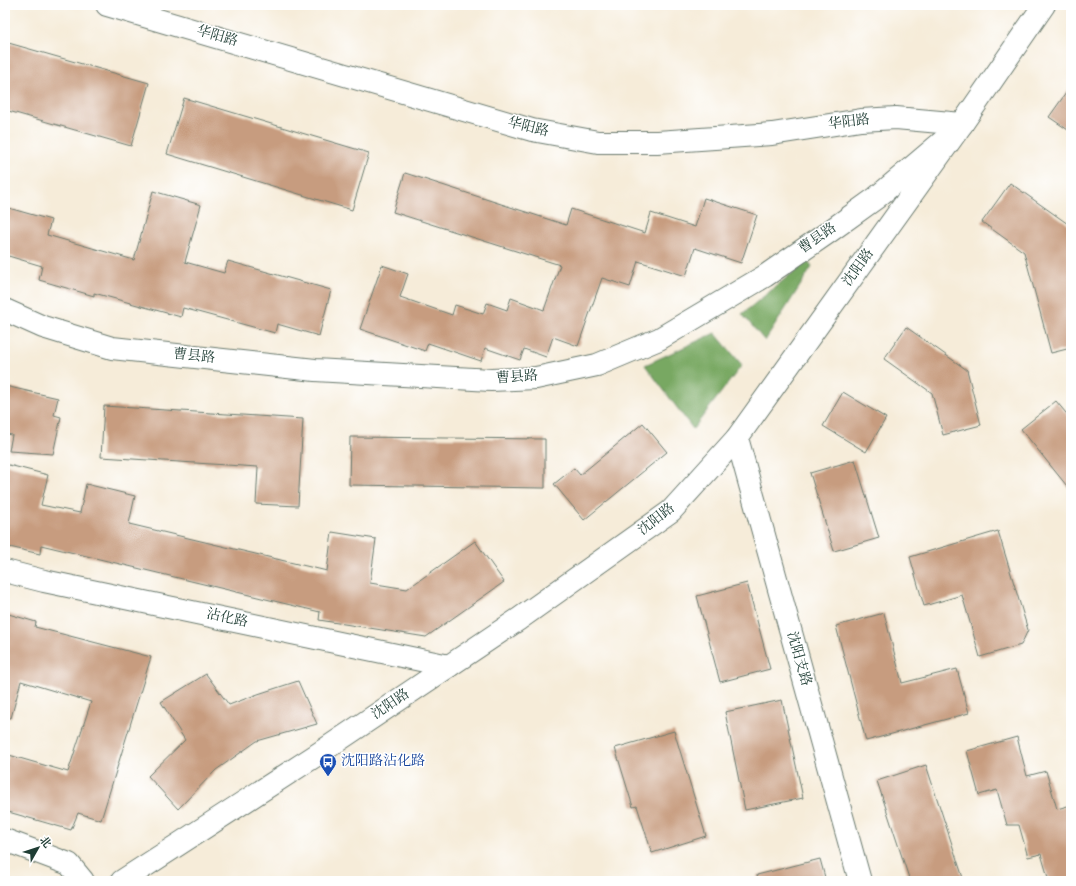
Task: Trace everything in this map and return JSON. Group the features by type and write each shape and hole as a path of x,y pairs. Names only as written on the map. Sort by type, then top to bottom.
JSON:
{"street":[{"name":"华阳路","path":"107,5 532,130 598,142 657,142 772,134 861,120 896,118 962,124"},
{"name":"沈阳路","path":"122,881 316,756 450,666 671,511 736,438 962,124 1044,5"},
{"name":"曹县路","path":"5,310 43,327 112,348 315,370 491,380 536,378 597,365 659,339 765,276 876,198 962,124"},
{"name":"沈阳支路","path":"736,438 860,881"},
{"name":"沾化路","path":"5,571 44,581 450,666"},
{"path":"5,840 69,864 83,881"}],"green space":[{"path":"807,261 812,267 765,341 742,314"},
{"path":"715,333 742,365 693,429 645,365"}],"building":[{"path":"5,42 149,83 131,146 5,110"},
{"path":"1071,86 1071,132 1049,117"},
{"path":"184,98 369,153 352,210 167,154"},
{"path":"405,173 566,225 571,209 645,233 651,213 695,227 704,198 757,215 741,263 695,248 686,276 638,261 630,287 602,278 578,346 553,337 546,357 524,349 520,360 485,348 481,361 428,343 425,351 360,329 382,265 408,274 400,297 452,315 455,305 483,314 487,303 507,310 511,298 544,310 560,265 393,212"},
{"path":"1010,183 1068,224 1071,236 1071,348 1051,353 1024,252 982,222"},
{"path":"153,191 201,205 185,262 224,273 228,261 331,290 319,336 277,324 275,333 183,308 181,317 94,293 94,296 39,280 42,266 5,255 5,207 51,220 47,235 134,260"},
{"path":"906,327 967,370 981,425 943,435 932,393 884,359"},
{"path":"5,386 58,398 54,415 61,417 53,454 9,451 12,435 5,434"},
{"path":"843,392 886,418 866,452 823,426"},
{"path":"1056,401 1071,419 1071,491 1021,429"},
{"path":"104,406 303,419 298,506 256,504 258,467 101,457"},
{"path":"643,423 667,452 584,520 554,484 574,468 580,475"},
{"path":"350,437 545,439 545,488 349,485"},
{"path":"855,460 879,538 834,551 810,473"},
{"path":"5,464 48,475 41,505 80,513 86,484 135,496 129,524 327,571 332,532 376,539 370,583 407,589 475,541 504,582 426,637 319,620 320,612 41,545 40,554 5,546"},
{"path":"998,531 1028,630 1021,645 980,657 962,595 924,606 910,557"},
{"path":"747,583 770,669 720,682 697,596"},
{"path":"5,613 36,622 35,627 151,657 101,820 78,813 71,830 5,811 5,766 9,755 68,772 91,702 21,681 11,718 5,717"},
{"path":"884,613 902,683 957,669 969,713 866,741 836,626"},
{"path":"206,674 229,705 298,681 317,724 257,741 216,770 178,809 148,776 185,740 161,702"},
{"path":"782,700 803,798 745,810 725,712"},
{"path":"674,731 706,836 652,853 637,806 633,807 615,748"},
{"path":"1017,737 1027,776 1046,771 1057,809 1071,805 1071,881 1049,881 1041,854 1028,857 1019,825 1007,825 997,790 979,795 967,751"},
{"path":"926,765 964,881 910,881 877,781"},
{"path":"820,859 826,881 758,881 757,875"}],"place":[{"name":"沈阳路沾化路","path":"328,777"}]}
